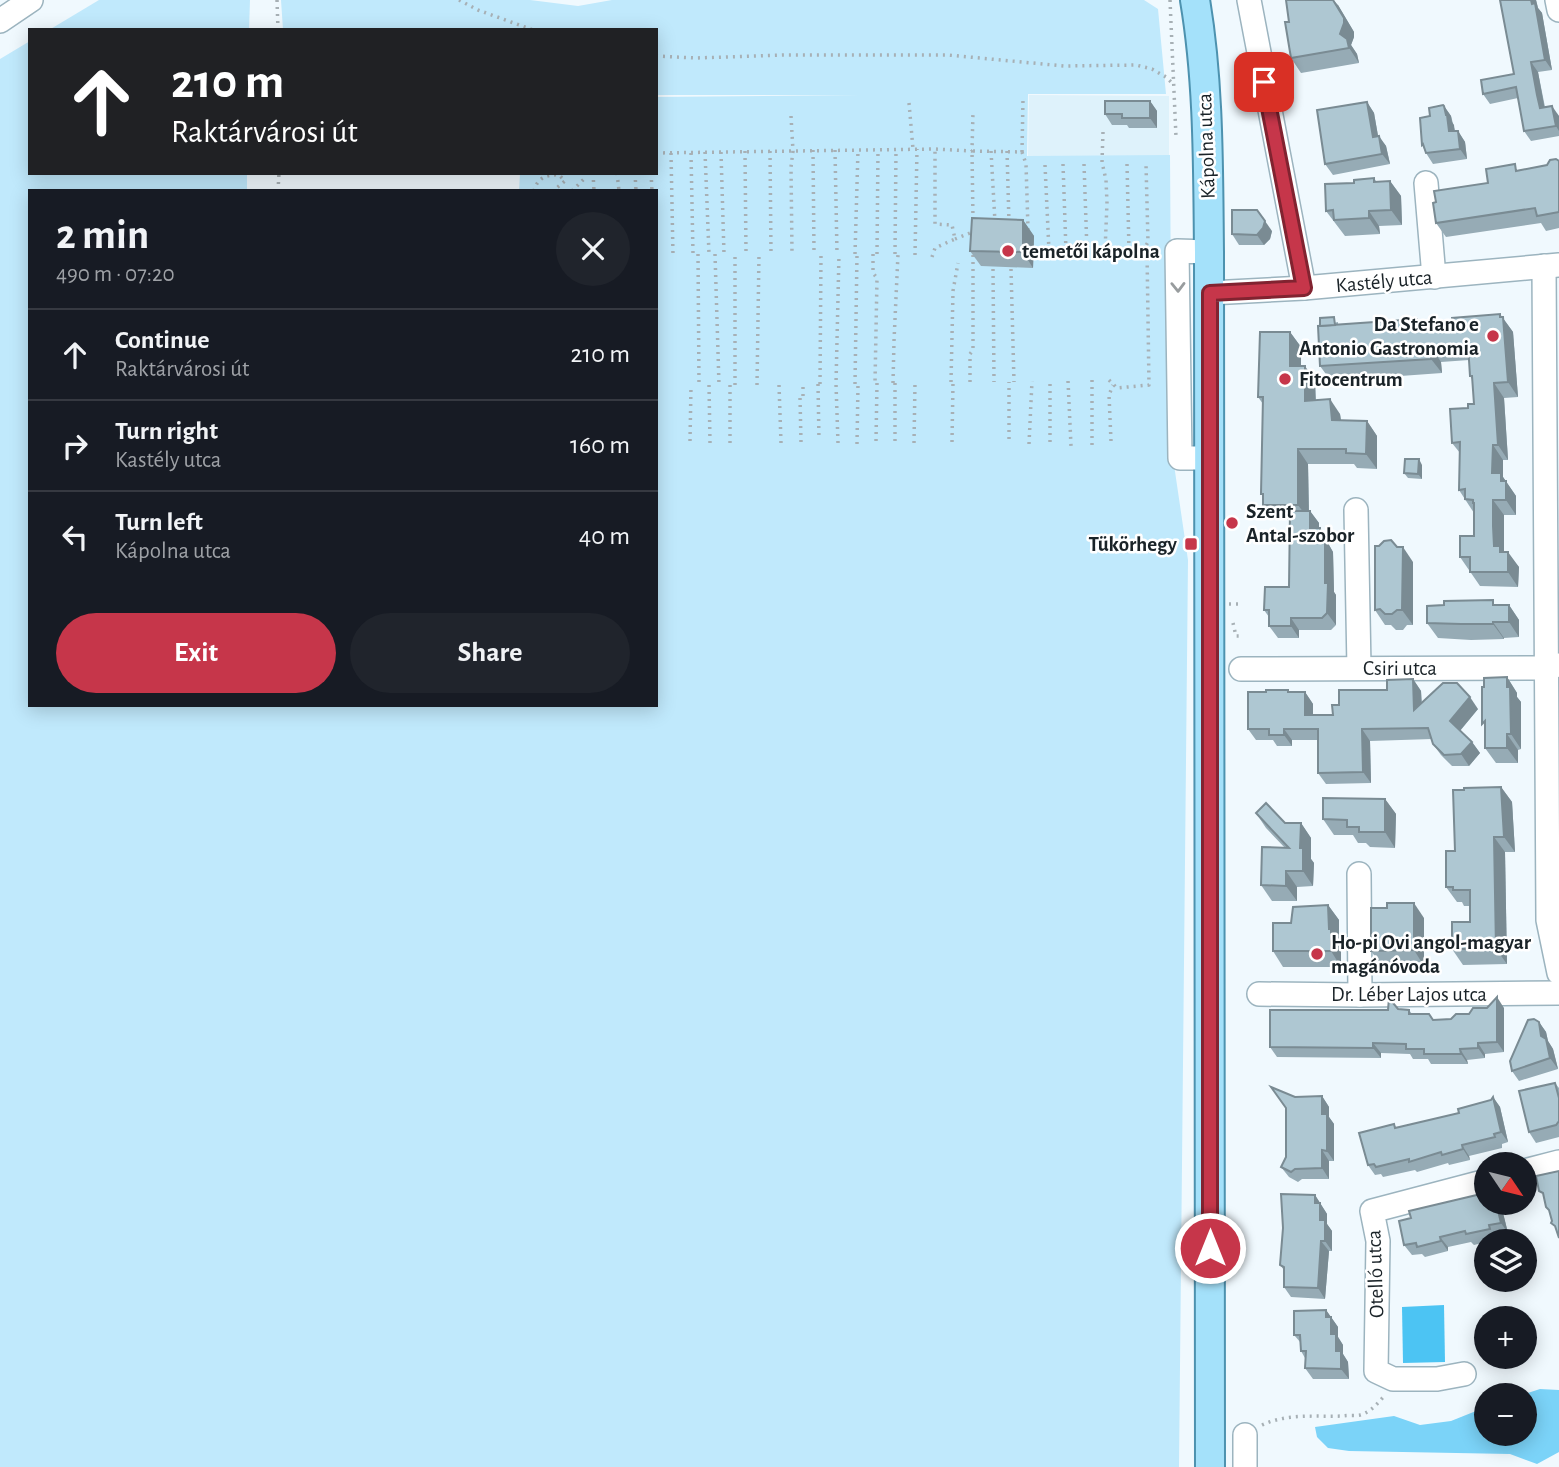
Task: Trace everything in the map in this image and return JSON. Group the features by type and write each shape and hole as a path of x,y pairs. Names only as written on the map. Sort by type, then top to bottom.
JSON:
{"main road":[{"name":"Kápolna utca","path":"1195,0 1205,99 1210,293 1210,1467"}],"street":[{"path":"0,21 31,0"},
{"path":"1249,0 1304,288"},
{"path":"1557,0 1559,10"},
{"path":"1426,183 1434,277"},
{"path":"1209,252 1178,251 1178,264 1180,458 1210,458"},
{"path":"1552,265 1554,919 1559,973"},
{"name":"Kastély utca","path":"1210,293 1304,288 1552,265"},
{"path":"1356,510 1359,668"},
{"name":"Csiri utca","path":"1241,668 1552,666"},
{"path":"1359,874 1360,995"},
{"name":"Dr. Léber Lajos utca","path":"1259,994 1559,993"},
{"path":"1537,1168 1559,1162"},
{"name":"Otelló utca","path":"1385,1375 1378,1241 1372,1210 1474,1184"},
{"path":"1385,1375 1437,1379 1464,1374"},
{"path":"1245,1435 1245,1467"}],"path":[{"path":"278,0 278,28"},
{"path":"459,0 528,28"},
{"path":"1170,0 1176,137"},
{"path":"658,56 948,55 1064,66 1136,65 1152,69 1172,84"},
{"path":"1019,229 1028,232 1026,164 1022,152 1023,99"},
{"path":"909,103 915,149 915,256"},
{"path":"973,112 973,233"},
{"path":"791,116 792,253"},
{"path":"1103,132 1102,162 1106,180 1105,251"},
{"path":"658,153 896,149 1022,152"},
{"path":"895,440 896,149"},
{"path":"935,149 935,224 952,225 955,239"},
{"path":"813,150 814,253"},
{"path":"835,150 838,443"},
{"path":"857,443 858,150"},
{"path":"876,441 877,278 873,273 878,150"},
{"path":"745,151 746,253"},
{"path":"770,151 771,253"},
{"path":"991,151 996,222"},
{"path":"932,257 935,248 996,222 1009,226 1007,151"},
{"path":"705,152 709,254"},
{"path":"721,152 724,254"},
{"path":"671,153 673,255"},
{"path":"691,153 699,386"},
{"path":"1063,164 1066,251"},
{"path":"1084,164 1087,251"},
{"path":"1127,164 1129,251"},
{"path":"1111,441 1109,395 1112,382 1117,388 1149,385 1145,251 1148,242 1146,164"},
{"path":"1045,165 1049,251"},
{"path":"535,189 542,178 548,175"},
{"path":"555,189 565,181 559,175"},
{"path":"574,189 584,179 584,175"},
{"path":"970,382 970,354 973,350 973,244"},
{"path":"730,444 735,253"},
{"path":"757,385 759,253"},
{"path":"819,440 821,253"},
{"path":"715,254 719,385"},
{"path":"951,442 953,291 958,263"},
{"path":"993,269 994,382"},
{"path":"1009,439 1012,382 1011,269"},
{"path":"1092,380 1092,446"},
{"path":"1029,444 1032,381"},
{"path":"1050,381 1050,443"},
{"path":"1069,381 1071,446"},
{"path":"914,443 915,383"},
{"path":"801,442 800,398 803,398 803,384"},
{"path":"709,385 710,443"},
{"path":"779,385 781,443"},
{"path":"690,441 691,386"},
{"path":"1227,604 1241,604"},
{"path":"1245,1435 1273,1420 1297,1416 1360,1415 1376,1406 1386,1393 1385,1375"}],"shaded area":[{"path":"99,0 250,0 249,28 52,28"},
{"path":"281,0 530,0 578,6 612,0 1144,0 1158,9 1166,94 1028,94 1027,156 1170,155 1172,451 1188,560 1179,1467 0,1467 0,59 28,42 28,175 247,175 247,189 28,189 28,707 658,707 658,189 519,189 520,175 658,175 658,97 860,95 658,95 658,28 283,28"},
{"path":"1029,95 1169,96 1169,156 1028,156"},
{"path":"1444,1305 1445,1362 1403,1363 1402,1307"},
{"path":"1537,1390 1559,1390 1559,1452 1537,1464 1510,1454 1349,1451 1328,1448 1317,1437 1315,1427 1394,1416 1420,1425 1451,1421 1474,1412 1474,1446 1537,1446"}],"building":[{"path":"1286,0 1333,0 1344,18 1340,34 1347,39 1349,48 1291,58 1285,22 1289,22"},
{"path":"1500,0 1531,0 1532,4 1535,3 1545,60 1531,62 1540,108 1552,106 1556,126 1524,131 1516,87 1483,94 1481,80 1514,74"},
{"path":"1105,101 1150,101 1150,118 1122,118 1122,114 1105,114"},
{"path":"1367,102 1373,137 1379,136 1382,154 1325,164 1317,110"},
{"path":"1443,105 1449,131 1458,131 1460,149 1426,153 1422,145 1420,118 1430,116 1429,108"},
{"path":"1550,160 1559,161 1559,212 1537,216 1535,208 1436,223 1434,191 1488,183 1486,169 1515,164 1516,171 1547,165"},
{"path":"1374,178 1374,182 1390,181 1391,210 1369,211 1369,218 1334,220 1333,210 1326,211 1325,184 1354,183 1354,180"},
{"path":"1232,210 1257,210 1265,221 1263,228 1257,235 1232,234"},
{"path":"972,218 1023,220 1023,252 970,251"},
{"path":"1500,314 1500,317 1503,317 1508,382 1494,383 1498,445 1493,445 1492,473 1501,473 1501,481 1506,481 1506,500 1493,500 1493,526 1494,546 1500,546 1500,552 1508,552 1508,572 1470,572 1470,557 1460,557 1460,536 1474,536 1474,503 1473,500 1465,499 1465,489 1459,490 1460,442 1452,443 1450,409 1468,408 1468,404 1474,404 1468,344 1431,347 1431,359 1320,366 1318,326 1417,319 1417,324 1452,322 1452,318"},
{"path":"1334,317 1335,325 1320,326 1320,318"},
{"path":"1260,332 1290,332 1290,366 1305,366 1305,401 1330,399 1332,420 1367,421 1366,454 1346,453 1346,449 1298,449 1298,505 1263,505 1263,397 1258,397"},
{"path":"1405,459 1419,459 1418,474 1404,473"},
{"path":"1290,511 1310,511 1310,528 1320,528 1320,540 1325,540 1327,613 1322,618 1291,618 1291,626 1269,626 1269,610 1264,610 1265,587 1289,587"},
{"path":"1391,540 1397,547 1403,547 1402,610 1385,614 1380,609 1375,610 1375,546"},
{"path":"1493,600 1493,605 1509,605 1509,622 1427,623 1427,606 1444,605 1444,601"},
{"path":"1507,677 1507,687 1510,687 1511,734 1507,734 1507,748 1485,748 1485,721 1482,724 1484,678"},
{"path":"1413,679 1414,710 1443,683 1457,683 1470,697 1450,721 1472,742 1461,754 1444,755 1433,744 1428,728 1362,729 1363,772 1318,773 1318,729 1284,729 1284,735 1269,735 1269,729 1248,729 1248,692 1305,692 1305,715 1333,715 1332,705 1339,705 1339,690 1387,690 1387,680"},
{"path":"1501,787 1504,837 1494,837 1496,949 1452,949 1452,922 1470,922 1470,890 1453,890 1453,887 1446,887 1446,851 1455,851 1453,790"},
{"path":"1323,798 1385,799 1385,832 1359,832 1359,827 1347,827 1347,820 1323,819"},
{"path":"1266,803 1285,823 1301,823 1303,871 1286,871 1286,886 1261,885 1262,847 1289,848 1256,813"},
{"path":"1387,903 1414,903 1414,950 1371,951 1371,908 1387,908"},
{"path":"1328,905 1331,951 1273,951 1273,923 1291,923 1293,907"},
{"path":"1497,997 1497,1042 1478,1043 1478,1048 1460,1049 1461,1054 1424,1054 1424,1049 1406,1049 1406,1044 1373,1043 1373,1048 1270,1047 1270,1010 1388,1010 1389,998 1398,1009 1409,1010 1409,1014 1429,1014 1433,1020 1451,1019 1456,1014 1469,1014 1473,1008 1487,1008"},
{"path":"1528,1020 1539,1022 1541,1036 1546,1039 1550,1058 1512,1071 1510,1061"},
{"path":"1555,1083 1559,1098 1559,1121 1556,1125 1529,1132 1519,1091"},
{"path":"1271,1087 1295,1097 1322,1096 1322,1114 1327,1114 1327,1151 1322,1150 1322,1168 1295,1169 1291,1172 1281,1167 1286,1157 1286,1108"},
{"path":"1493,1097 1501,1132 1494,1134 1495,1137 1462,1145 1463,1149 1442,1155 1441,1152 1409,1162 1409,1159 1376,1167 1374,1164 1368,1165 1359,1133 1394,1124 1395,1128 1459,1113 1458,1109 1491,1100"},
{"path":"1559,1171 1559,1238 1555,1226 1551,1223 1543,1193 1539,1191 1537,1176"},
{"path":"1281,1194 1315,1195 1315,1203 1320,1203 1320,1220 1325,1220 1325,1241 1321,1241 1318,1288 1284,1287 1284,1267 1280,1265 1283,1228"},
{"path":"1474,1196 1474,1215 1499,1215 1501,1223 1489,1225 1490,1229 1474,1229 1474,1232 1466,1234 1465,1231 1440,1237 1441,1241 1417,1247 1416,1243 1404,1245 1399,1221 1411,1218 1409,1211"},
{"path":"1326,1310 1326,1317 1331,1317 1331,1334 1336,1334 1336,1351 1341,1351 1341,1369 1305,1368 1306,1351 1301,1351 1300,1335 1294,1335 1294,1311"}],"place":[{"name":"temetői kápolna","path":"1008,251"},
{"name":"Da Stefano e Antonio Gastronomia","path":"1493,336"},
{"name":"Fitocentrum","path":"1285,379"},
{"name":"Szent Antal-szobor","path":"1232,523"},
{"name":"Tükörhegy","path":"1191,544"},
{"name":"Ho-pi Ovi angol-magyar magánóvoda","path":"1317,954"}],"route":[{"path":"1210,1248 1210,293 1304,288 1264,82"}]}
